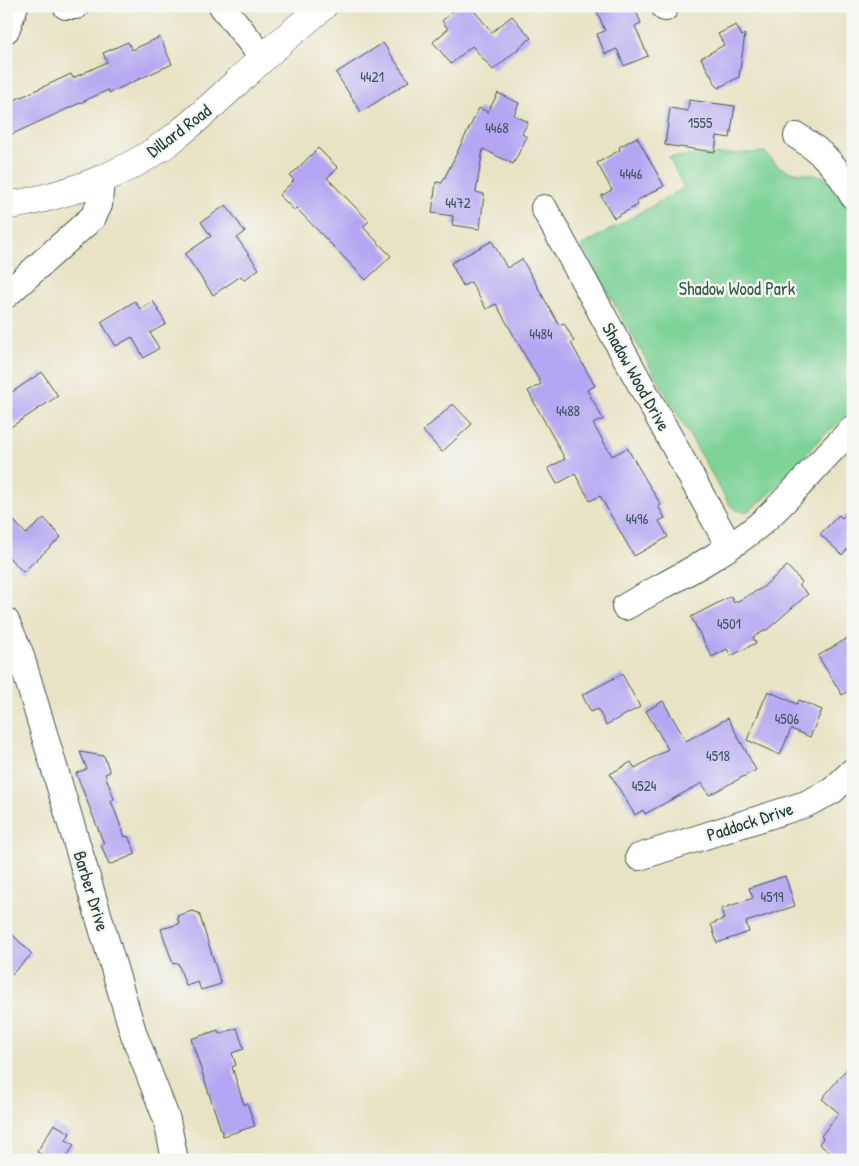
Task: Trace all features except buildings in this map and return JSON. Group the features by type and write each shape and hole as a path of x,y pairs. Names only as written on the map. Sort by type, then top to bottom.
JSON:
{"street":[{"path":"6,30 15,6"},
{"path":"66,6 76,6"},
{"path":"222,6 263,58"},
{"name":"Dillard Road","path":"6,206 55,195 101,179 146,157 170,141 217,102 263,58 323,6"},
{"path":"797,136 829,159 841,174 853,196"},
{"path":"6,295 93,217 99,205 101,179"},
{"name":"Shadow Wood Drive","path":"544,208 729,546"},
{"path":"625,606 729,546 757,526 780,506 826,454 853,429"},
{"name":"Barber Drive","path":"6,621 20,653 134,1035 167,1120 175,1160"},
{"name":"Paddock Drive","path":"639,857 806,804 832,791 853,771"}],"green space":[{"name":"Shadow Wood Park","path":"765,152 778,166 788,171 822,176 833,183 853,220 853,412 821,438 776,489 746,512 736,510 729,504 581,246 684,188 669,157"}]}
